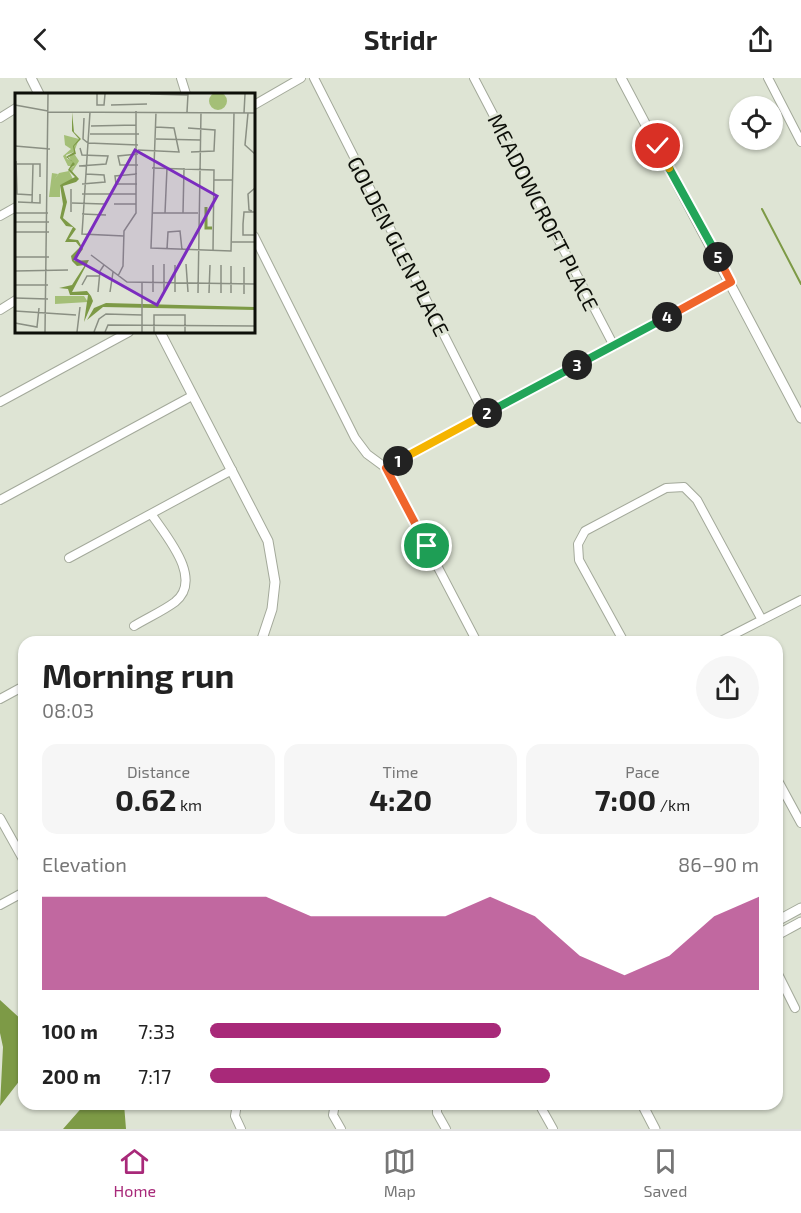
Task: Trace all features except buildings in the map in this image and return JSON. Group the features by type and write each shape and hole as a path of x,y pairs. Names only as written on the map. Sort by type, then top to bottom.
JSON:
{"street":[{"path":"31,78 38,93"},
{"path":"181,78 186,93"},
{"path":"255,104 301,78"},
{"name":"GOLDEN GLEN PLACE","path":"314,78 484,414"},
{"name":"MEADOWCROFT PLACE","path":"474,78 614,346"},
{"path":"621,78 801,418"},
{"path":"768,78 801,142"},
{"path":"0,118 15,109"},
{"path":"0,216 15,208"},
{"path":"255,238 355,438 367,454 386,468 474,636"},
{"path":"386,468 731,282"},
{"path":"0,310 15,301"},
{"path":"0,402 127,333"},
{"path":"160,333 268,541 275,582 272,609 263,636"},
{"path":"0,500 192,396"},
{"path":"69,558 232,470"},
{"path":"621,636 579,560 578,544 585,531 666,488 684,488 697,500 762,620"},
{"path":"134,626 176,601 184,591 186,578 181,561 152,515"},
{"path":"731,636 801,600"},
{"path":"0,699 18,689"},
{"path":"783,790 801,823"},
{"path":"0,818 18,850"},
{"path":"0,906 18,896"},
{"path":"783,918 801,908"},
{"path":"783,932 801,922"},
{"path":"783,984 795,1008"},
{"path":"236,1110 235,1116 240,1129"},
{"path":"334,1110 333,1115 341,1129"},
{"path":"437,1110 446,1129"},
{"path":"542,1110 553,1129"},
{"path":"645,1110 655,1129"}],"shaded area":[{"path":"0,1000 18,1016 18,1083 0,1106 3,1047 0,1033"},
{"path":"80,1110 124,1110 126,1129 63,1129"}],"waterway":[{"path":"762,209 801,284"}],"route":[{"path":"427,546 386,468 731,282 658,146"}]}
